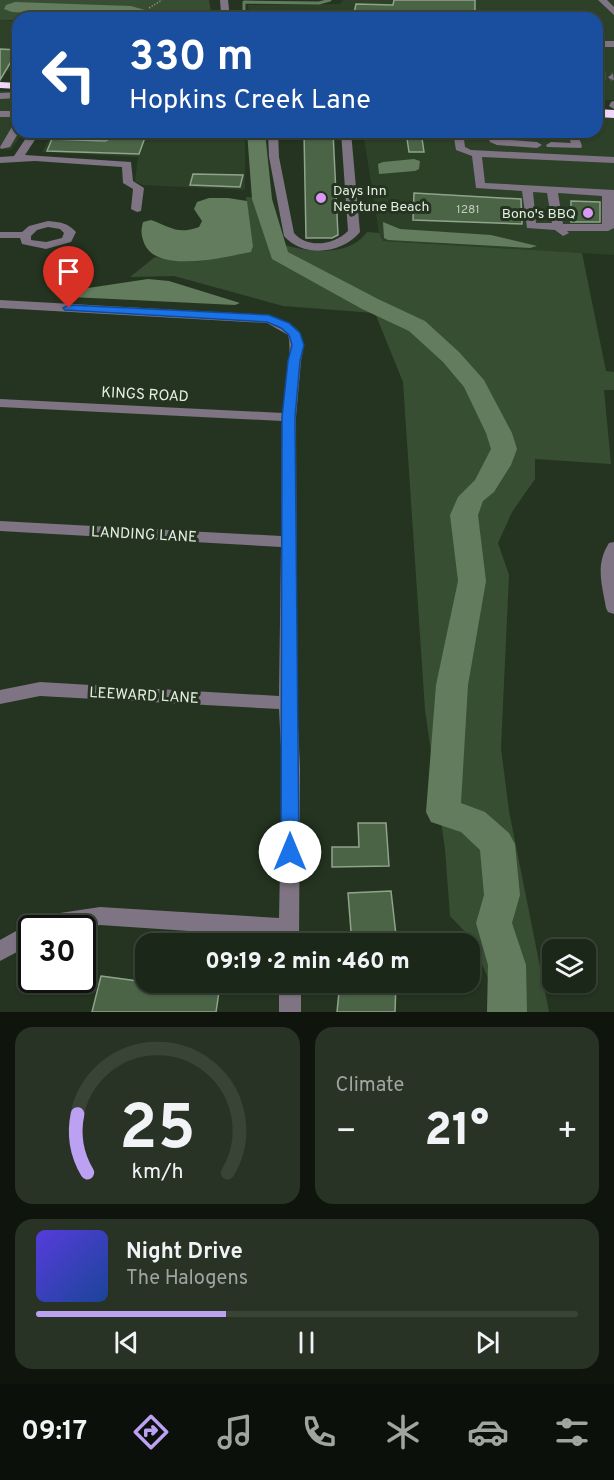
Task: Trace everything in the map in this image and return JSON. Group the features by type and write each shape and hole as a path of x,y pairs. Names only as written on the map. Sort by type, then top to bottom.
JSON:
{"street":[{"path":"602,0 614,12"},
{"path":"5,147 12,136"},
{"path":"18,158 31,138"},
{"path":"273,138 274,157 288,234 296,243 329,247 345,242 354,232 346,138"},
{"path":"459,138 460,148 477,154 614,160"},
{"path":"493,138 497,142 537,145"},
{"path":"550,145 577,146 574,138"},
{"path":"477,154 480,186 610,193 610,226 608,228 531,226 527,189"},
{"path":"0,160 18,158 127,164 128,183 139,188 137,208"},
{"path":"552,190 560,231 614,239"},
{"path":"0,235 25,235"},
{"path":"0,304 253,317 269,319 294,333 298,345 294,361 289,417 288,704 291,768 289,933"},
{"name":"KINGS ROAD","path":"0,403 289,417"},
{"name":"LANDING LANE","path":"0,526 288,542"},
{"path":"614,547 607,563 614,608"},
{"name":"LEEWARD LANE","path":"0,697 40,689 288,704"},
{"path":"96,917 261,933"},
{"path":"0,951 18,941"},
{"path":"290,993 290,1012"}],"path":[{"path":"149,8 162,0"}],"shaded area":[{"path":"0,0 209,0 211,12 12,12 12,20 0,20"},
{"path":"343,0 614,0 614,100 603,100 603,12 249,12 248,5 340,4"},
{"path":"15,2 131,6 145,10 143,12 12,12 4,9 6,5"},
{"path":"0,20 12,21 12,71 0,71"},
{"path":"0,91 12,92 12,138 19,138 11,150 0,149"},
{"path":"603,118 614,118 614,255 383,241 379,233 364,138 603,138"},
{"path":"50,138 245,138 245,190 143,185 135,181 138,157 42,152"},
{"path":"414,159 420,161 419,169 415,171 379,174 378,164"},
{"path":"246,197 267,198 280,244 315,251 349,246 367,232 379,233 383,241 582,253 606,371 614,372 614,390 604,390 611,464 535,459 535,479 512,512 498,543 509,575 501,748 509,811 542,977 542,993 545,993 549,1012 488,1012 488,978 480,959 480,933 466,933 450,916 445,849 425,710 403,382 375,313 283,306 174,276 130,277 155,257 184,262 201,261 253,246"},
{"path":"209,198 247,201 253,246 251,252 208,260 174,261 160,258 149,251 142,238 143,222 151,220 179,230 199,227 202,221 194,209 197,202"},
{"path":"383,222 400,229 491,235 537,246 530,248 388,240 384,238"},
{"path":"148,279 169,281 240,303 235,305 71,297 65,294 68,291"}],"building":[{"path":"394,0 475,0 475,12 354,12 356,4 393,5"},
{"path":"0,49 12,50 12,60 0,80"},
{"path":"112,138 145,138 139,154 47,151 52,139 105,141"},
{"name":"Days Inn Neptune Beach","path":"304,138 333,138 338,235 332,238 306,238"},
{"path":"407,138 422,138 424,152 409,152"},
{"path":"193,174 243,175 240,187 190,185"},
{"path":"414,193 521,199 522,224 413,220"},
{"name":"Bono's BBQ","path":"571,201 600,202 600,222 571,222"},
{"path":"358,823 386,823 389,866 332,867 332,847 359,847"},
{"path":"391,891 396,933 351,933 348,893"},
{"path":"101,976 135,981 135,993 219,993 216,1012 92,1012"},
{"path":"339,993 396,993 395,1012 337,1012"}],"waterway":[{"path":"244,12 244,2 319,3 330,0"},
{"path":"257,138 262,199 279,255 370,304 417,326 451,357 475,385 499,433 504,449 498,465 485,486 471,497 464,515 472,581 452,685 443,812 473,822 497,844 502,895 494,923 507,965 507,1012"}],"tunnel":[{"path":"603,76 613,77"}],"place":[{"name":"Days Inn Neptune Beach","path":"321,198"},
{"name":"Bono's BBQ","path":"588,213"}],"route":[{"path":"69,308 253,317 269,319 294,333 298,345 294,361 289,417 290,852"}]}
